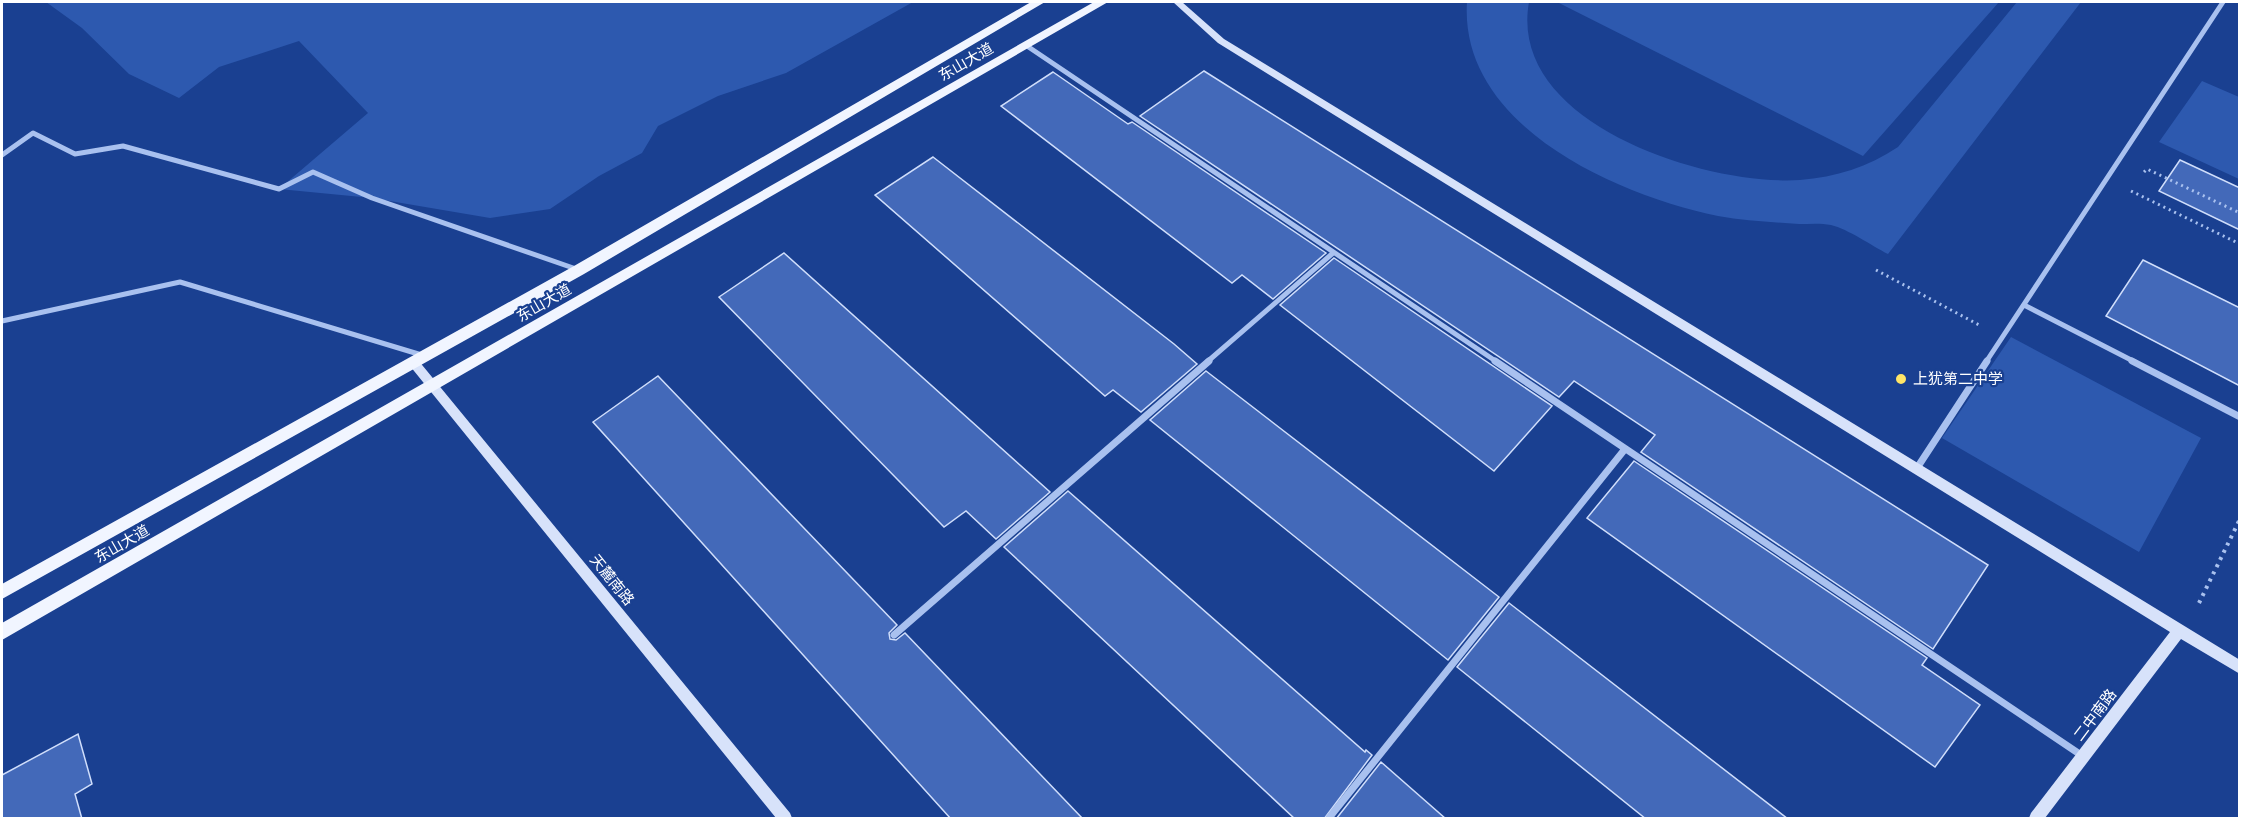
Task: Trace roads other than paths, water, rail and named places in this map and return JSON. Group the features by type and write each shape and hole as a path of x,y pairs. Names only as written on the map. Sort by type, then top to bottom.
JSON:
{"main road":[{"name":"东山大道","path":"2,592 579,270 1039,2"},
{"name":"东山大道","path":"2,632 1102,2"}],"street":[{"path":"1177,2 1221,41 2240,668"},
{"path":"1917,468 2223,2"},
{"path":"1026,46 2084,757"},
{"path":"2,155 33,133 75,154 123,146 279,189 313,172 372,198 579,270"},
{"path":"894,634 1333,253"},
{"path":"2,321 180,282 420,359"},
{"path":"2024,305 2240,417"},
{"name":"天麓南路","path":"420,359 432,386 785,819"},
{"path":"1329,819 1625,449"},
{"name":"二中南路","path":"2036,819 2179,632"}],"place":[{"name":"上犹第二中学","path":"1901,379"}]}
